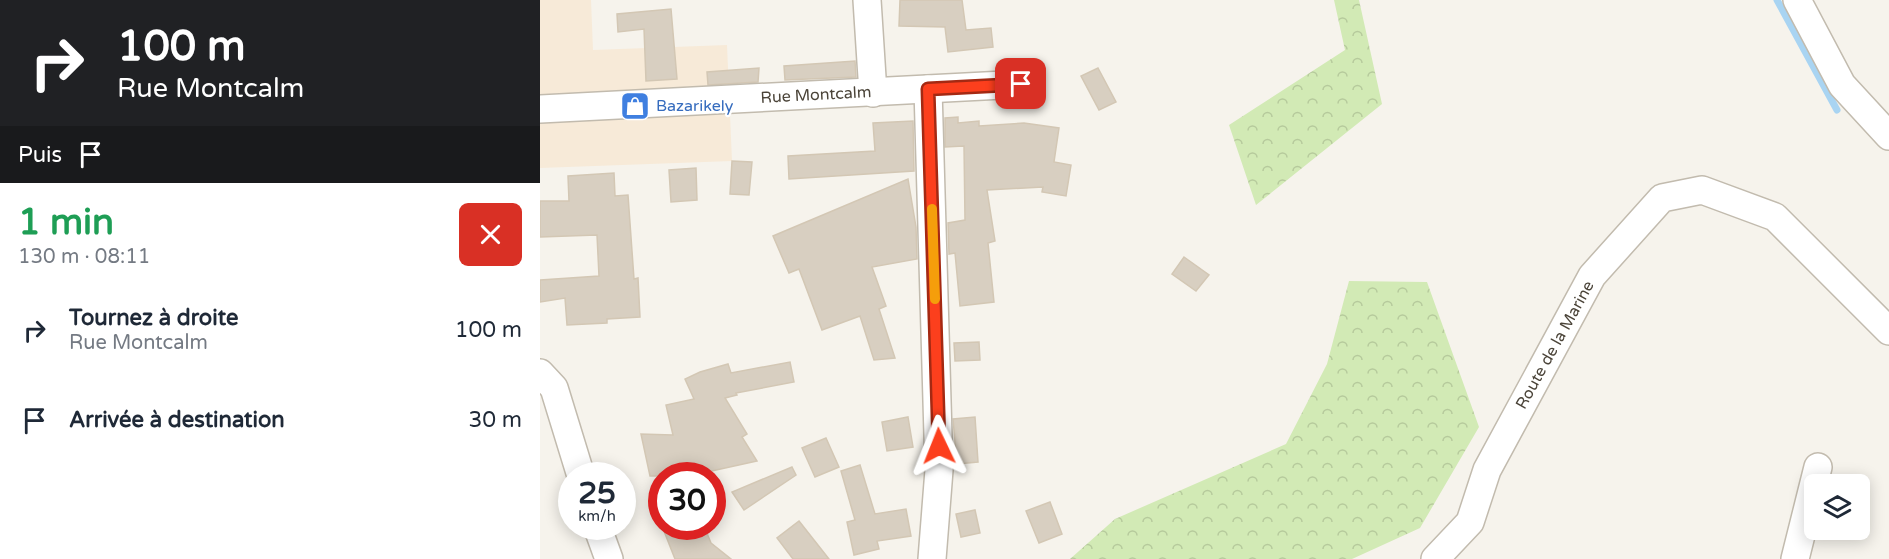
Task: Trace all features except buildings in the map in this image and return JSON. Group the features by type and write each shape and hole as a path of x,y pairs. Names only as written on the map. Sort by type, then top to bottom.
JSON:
{"street":[{"path":"867,0 873,93"},
{"path":"1797,0 1842,85 1889,136"},
{"name":"Rue Montcalm","path":"540,109 1021,84"},
{"path":"928,89 939,470 932,559"},
{"name":"Route de la Marine","path":"1435,559 1470,522 1487,470 1592,276 1662,198 1702,190 1775,217 1889,331"},
{"path":"540,373 554,388 577,462"},
{"path":"1795,559 1818,467"},
{"path":"602,540 609,559"}],"shaded area":[{"name":"Bazarikely","path":"540,0 591,0 593,50 727,45 732,161 540,168"}],"green space":[{"path":"1334,0 1359,0 1382,104 1256,205 1229,125 1345,50"},
{"path":"1349,281 1427,282 1479,427 1420,528 1352,559 1070,559 1115,519 1286,444 1327,364"}],"waterway":[{"path":"1777,0 1837,110"}],"slow traffic":[{"path":"932,209 935,299"}],"place":[{"name":"Bazarikely","path":"635,106"}],"route":[{"path":"939,446 928,89 1021,84"}]}
